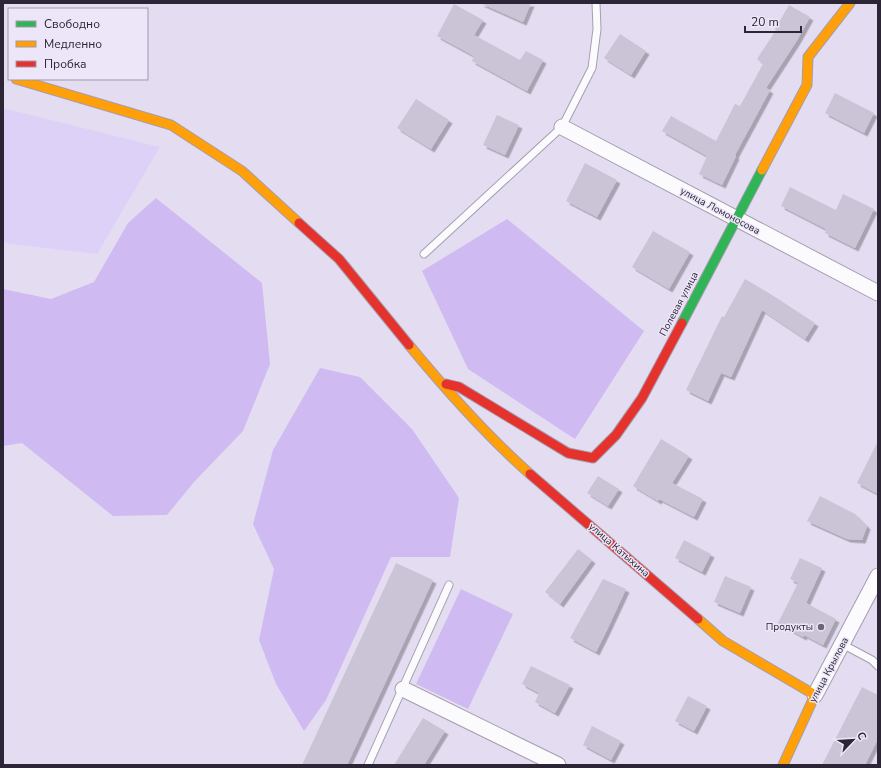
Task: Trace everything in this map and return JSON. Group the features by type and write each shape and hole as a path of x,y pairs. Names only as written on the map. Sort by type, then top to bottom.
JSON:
{"street":[{"name":"Полевая улица","path":"441,384 459,387 568,453 593,458 616,435 642,398 807,85 808,57 850,3"},
{"name":"улица Катыхина","path":"19,80 171,125 242,171 339,259 441,384 506,453 723,641 815,694"},
{"name":"улица Ломоносова","path":"562,127 878,293"},
{"name":"улица Крылова","path":"783,765 815,694 878,576"},
{"path":"403,689 558,765"}],"lane":[{"path":"424,254 562,127 592,68 597,29 596,3"},
{"path":"368,765 449,585"},
{"path":"842,644 875,659 878,666"}],"shaded area":[{"path":"3,108 160,147 97,254 3,243"},
{"path":"156,198 262,283 270,364 243,431 194,482 167,515 113,516 22,443 3,446 3,289 51,299 94,282 128,223"},
{"path":"507,219 644,331 575,439 468,369 422,271"},
{"path":"320,368 360,377 412,429 459,498 450,557 391,557 326,700 304,731 276,684 259,640 274,569 253,524 273,450"},
{"path":"461,589 513,614 468,709 416,684"}],"building":[{"path":"480,3 531,3 523,22"},
{"path":"454,4 483,20 474,35 520,60 526,51 543,60 527,91 472,61 474,56 437,36"},
{"path":"789,5 810,17 796,42 766,88 770,90 735,155 736,156 722,185 699,174 707,156 662,131 671,116 716,141 735,104 740,106 763,64 757,59 776,30 775,29"},
{"path":"620,34 646,51 631,75 604,58"},
{"path":"835,93 874,113 864,133 825,113"},
{"path":"416,99 449,120 431,149 397,128"},
{"path":"497,115 519,125 505,155 483,145"},
{"path":"585,163 617,180 597,217 566,201"},
{"path":"790,187 836,210 843,194 874,209 855,248 825,233 826,229 781,206"},
{"path":"653,231 690,252 669,289 632,267"},
{"path":"745,279 815,323 805,339 762,310 731,377 721,373 708,401 686,390 722,316 724,317"},
{"path":"661,439 689,456 672,483 703,499 694,517 659,499 658,501 633,486"},
{"path":"878,441 878,494 857,483"},
{"path":"598,476 619,489 608,506 587,493"},
{"path":"820,496 855,514 867,526 862,540 847,539 807,521"},
{"path":"684,540 711,554 702,572 675,558"},
{"path":"578,549 592,560 560,604 545,592"},
{"path":"800,558 822,568 806,603 836,619 823,645 804,635 803,637 778,623 798,583 790,579"},
{"path":"396,563 433,580 347,765 302,765"},
{"path":"725,576 751,587 740,613 714,602"},
{"path":"603,579 626,589 596,652 570,638"},
{"path":"531,666 570,685 555,713 535,702 539,693 522,684"},
{"path":"862,687 878,695 878,739 865,765 822,765"},
{"path":"688,696 707,706 694,731 675,721"},
{"path":"423,718 445,731 424,765 394,765"},
{"path":"592,726 621,741 611,760 583,745"}],"traffic: fast":[{"path":"682,323 762,170"}],"traffic: slow":[{"path":"762,170 807,85 808,57 850,3"},
{"path":"19,80 171,125 242,171 299,223"},
{"path":"409,345 467,412 530,474"},
{"path":"698,619 723,641 815,695 783,765"}],"traffic: jam":[{"path":"299,223 339,259 409,345"},
{"path":"446,384 459,387 568,453 593,458 616,435 642,398 682,323"},
{"path":"530,474 698,619"}],"place":[{"name":"Продукты","path":"821,627"}]}
